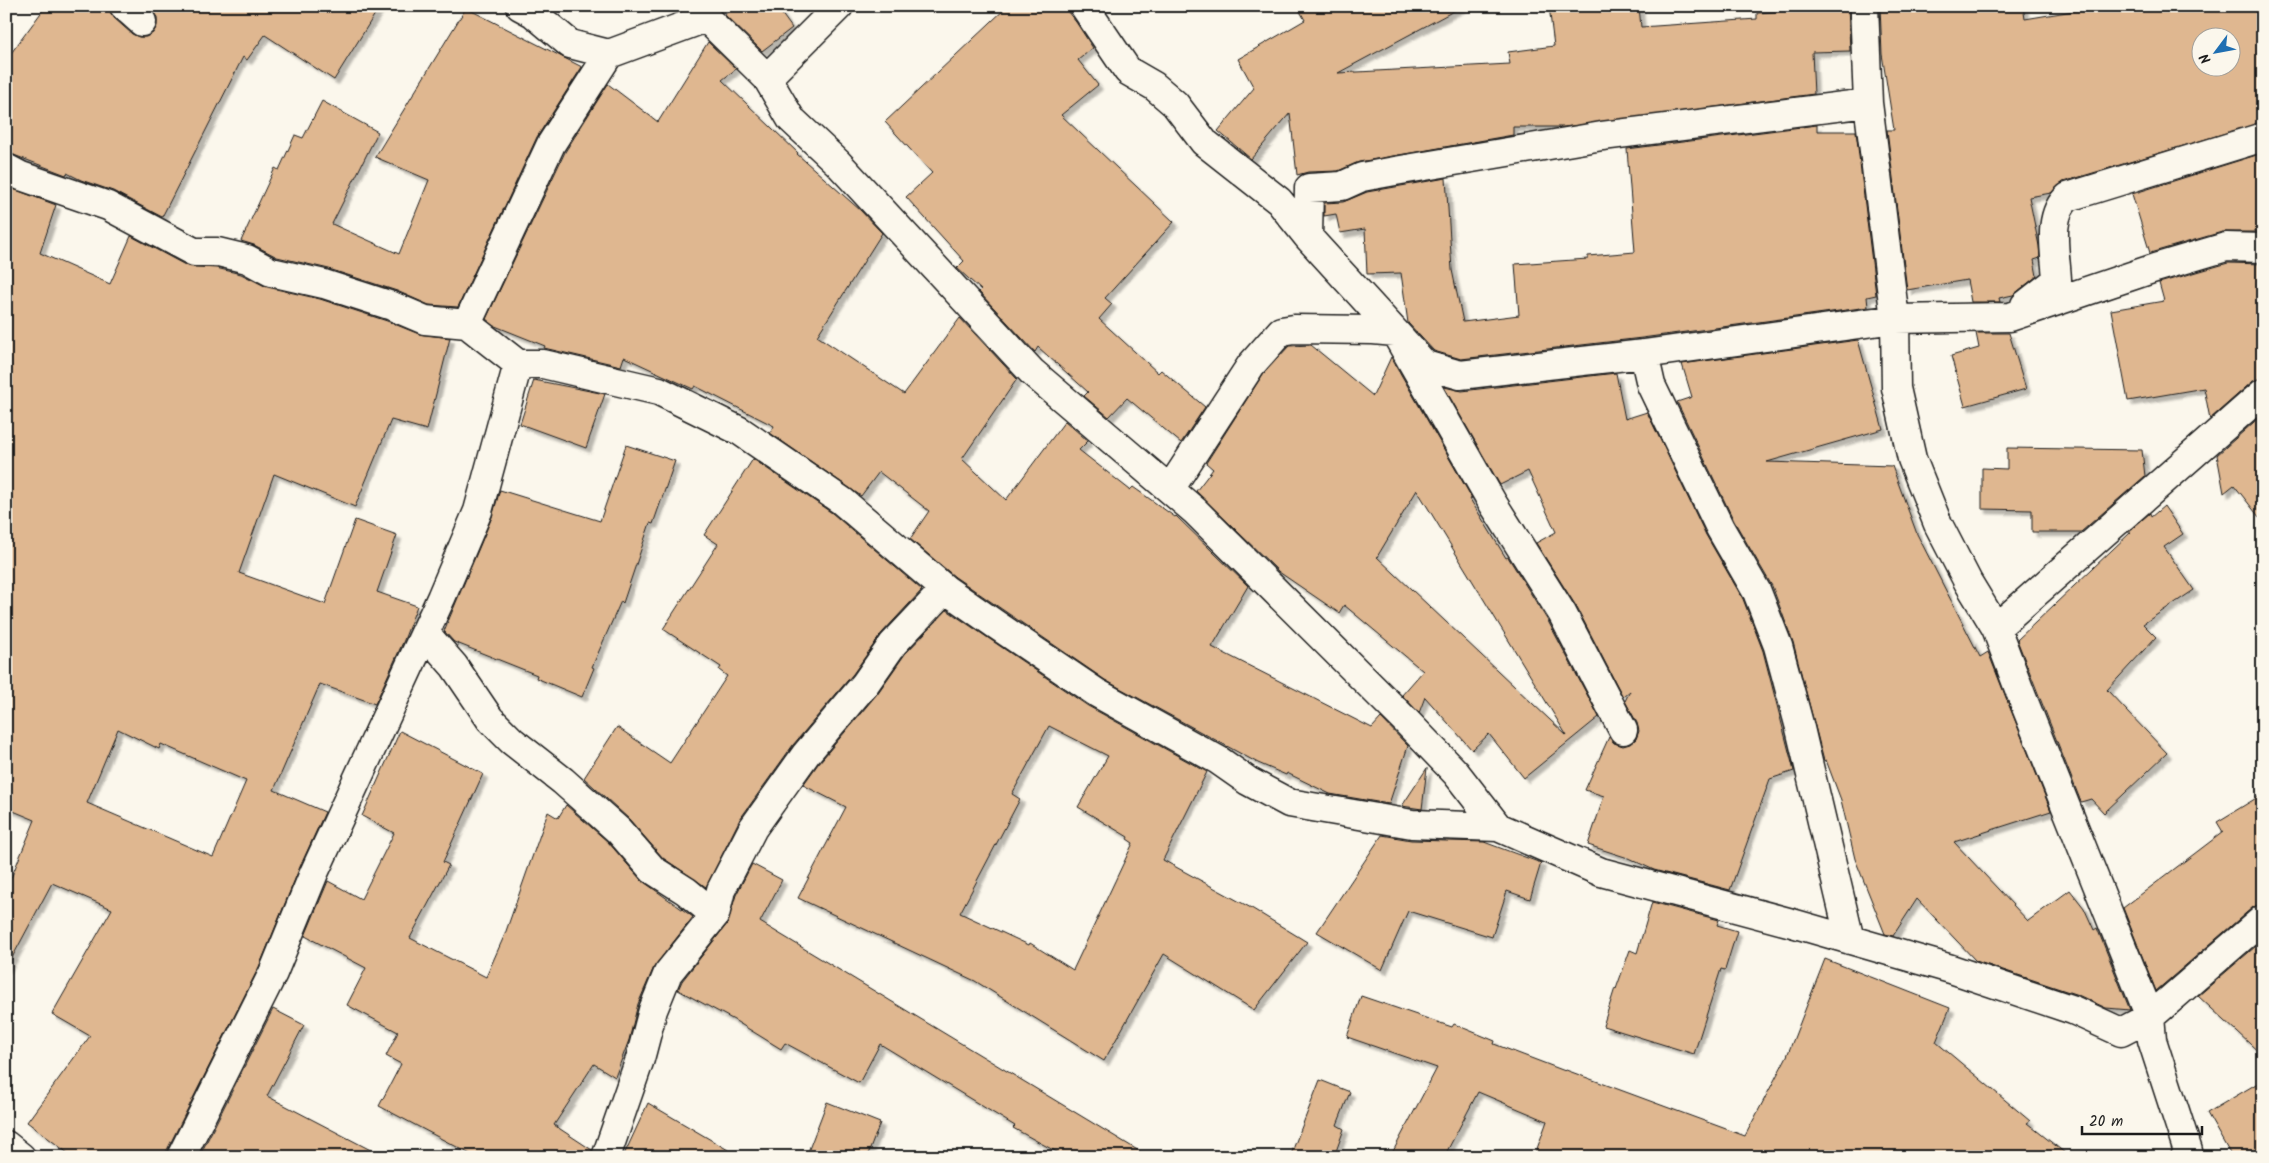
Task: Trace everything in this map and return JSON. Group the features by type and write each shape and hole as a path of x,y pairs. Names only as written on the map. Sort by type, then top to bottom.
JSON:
{"street":[{"path":"520,6 533,13 570,44 609,54 706,18 766,78 790,119 838,163 1032,372 1170,489 1404,719 1456,773 1498,827"},
{"path":"766,78 839,6"},
{"path":"1084,6 1128,71 1154,86 1175,104 1204,142 1279,201 1308,237 1425,365 1460,375 1644,354 1894,319 2010,317 2155,268 2226,247 2263,248"},
{"path":"1864,6 1868,103 1894,319 1896,388 1912,459 1938,524 1968,582 1996,628 2150,1017 2152,1040 2187,1155"},
{"path":"467,324 551,144 609,54"},
{"path":"1308,237 1309,188 1342,186 1362,178 1394,171 1602,136 1868,103"},
{"path":"2010,317 2057,280 2054,222 2061,203 2068,197 2263,137"},
{"path":"6,168 21,176 108,206 194,252 218,252 247,259 271,272 324,284 392,306 425,320 467,324 518,364 543,364 659,391 740,431 842,501 945,589 1096,693 1218,760 1248,781 1289,803 1412,824 1498,827 1601,872 1951,969 2073,1010 2121,1032 2150,1017 2263,919"},
{"path":"1170,489 1251,365 1281,331 1294,329 1395,332"},
{"path":"1395,332 1492,502 1562,613 1624,730"},
{"path":"1644,354 1651,385 1720,528 1757,592 1778,646 1800,724 1850,940"},
{"path":"180,1157 273,973 318,864 425,633 478,511 518,364"},
{"path":"1996,628 2263,393"},
{"path":"606,1157 640,1059 653,1010 668,972 715,915 721,890 753,828 806,754 865,684 893,644 945,589"},
{"path":"425,633 454,666 490,719 512,741 563,781 619,830 653,870 686,891 715,915"},
{"path":"6,1145 21,1157"}],"building":[{"path":"46,6 109,6 114,18 132,34 146,37 153,33 157,26 157,17 148,6 380,6 334,80 265,35 247,60 243,57 162,217 113,191 6,152 6,60"},
{"path":"731,6 776,6 792,28 762,51 725,15"},
{"path":"1008,6 1063,6 1076,22 1093,48 1078,60 1098,85 1061,115 1174,222 1105,298 1112,304 1099,319 1158,373 1161,370 1205,407 1181,443 1127,398 1109,417 1084,396 1088,392 1038,347 1035,352 979,292 981,290 957,268 964,261 906,197 932,173 885,122"},
{"path":"1297,6 1463,6 1338,73 1510,64 1508,52 1554,46 1549,6 1639,7 1641,27 1757,19 1757,13 1812,9 1812,6 1848,6 1850,51 1812,52 1814,94 1564,127 1513,127 1513,135 1359,162 1338,171 1308,172 1297,175 1290,113 1251,159 1218,131 1254,88 1238,59 1305,20"},
{"path":"1880,6 2023,6 2025,19 2103,6 2263,6 2263,122 2063,182 2051,193 2029,197 2039,246 2040,258 2034,260 2037,276 2013,295 1999,298 2000,302 1971,302 1967,280 1907,290 1887,130 1894,130 1882,54"},
{"path":"466,8 582,67 537,137 458,307 429,305 397,291 329,269 277,257 254,245 241,241 275,168 279,170 295,135 303,138 322,101 378,132 332,224 399,254 429,180 375,157"},
{"path":"708,42 736,69 722,80 797,154 860,210 882,233 817,336 904,394 960,318 1017,379 962,459 1006,500 1065,421 1088,441 1079,450 1130,490 1133,487 1176,516 1248,586 1212,647 1372,728 1381,718 1408,746 1389,804 1330,794 1287,773 1286,775 1258,763 1105,680 955,577 910,539 929,511 879,472 861,496 770,433 774,426 695,386 693,389 624,357 621,366 544,348 545,346 495,326 486,319 565,152 608,84 658,122"},
{"path":"1817,125 1817,131 1856,131 1876,295 1867,297 1868,307 1642,338 1461,359 1434,351 1408,323 1401,273 1367,274 1365,229 1340,233 1336,214 1324,216 1324,203 1343,202 1367,192 1446,178 1452,270 1463,322 1519,315 1515,264 1588,259 1588,256 1635,252 1627,149"},
{"path":"2263,153 2263,232 2222,232 2150,253 2132,194"},
{"path":"6,186 56,205 40,253 110,284 131,236 187,266 216,268 241,274 267,287 320,299 387,321 419,334 450,338 427,430 391,420 355,507 274,474 239,573 325,604 355,520 397,535 377,592 417,606 375,704 320,684 274,790 325,812 259,967 167,1150 166,1157 73,1157 27,1122 90,1036 52,1014 112,909 52,883 6,969 6,890 35,820 6,808","holes":["118,729 159,749 161,744 246,781 213,857 87,803"]},
{"path":"2228,263 2263,264 2263,378 2253,381 2210,419 2204,388 2128,401 2111,310 2164,301 2159,283"},
{"path":"1976,333 2009,333 2026,389 1965,406 1951,356 1979,348"},
{"path":"1858,340 1883,429 1767,462 1892,466 1917,534 1980,657 1988,652 2051,811 1954,842 2028,921 2070,890 2084,908 2094,930 2097,928 2130,1010 2106,1008 2078,995 1976,961 1917,899 1893,936 1885,934 1855,859 1841,800 1826,760 1824,761 1793,642 1772,586 1734,521 1677,402 1692,397 1682,364"},
{"path":"1311,345 1373,396 1391,357 1472,498 1470,499 1548,621 1599,717 1524,778 1489,734 1472,750 1425,697 1419,713 1402,695 1423,671 1344,605 1339,613 1279,572 1196,491 1213,469 1206,463 1263,374 1289,346","holes":["1417,490 1567,736 1377,557"]},
{"path":"1616,373 1625,419 1647,412 1706,535 1743,599 1763,651 1794,771 1770,779 1730,890 1654,870 1628,858 1588,845 1604,796 1585,790 1609,737 1614,743 1623,746 1630,744 1636,739 1639,731 1637,723 1625,701 1630,691 1623,697 1576,606 1536,543 1556,532 1528,471 1500,485 1444,387 1462,391"},
{"path":"534,380 605,394 586,448 520,424"},
{"path":"2263,414 2263,522 2234,485 2224,493 2217,455"},
{"path":"626,445 675,461 653,524 650,523 623,603 621,601 592,667 594,668 582,697 536,678 537,675 454,642 444,631 492,517 500,490 600,521"},
{"path":"2007,448 2142,450 2145,476 2081,532 2032,532 2032,510 1982,509 1982,468 2007,469"},
{"path":"753,459 832,513 922,590 882,633 853,674 793,745 740,819 706,887 663,858 629,819 584,778 617,727 670,763 727,676 719,670 721,667 663,629 718,544 704,535"},
{"path":"2164,506 2183,534 2164,547 2194,590 2143,624 2156,637 2107,690 2167,753 2104,813 2091,799 2081,802 2017,640 2131,532 2128,532 2150,513 2151,517"},
{"path":"947,610 1088,706 1207,772 1163,860 1253,909 1307,942 1254,1010 1164,954 1104,1061 975,981 798,898 846,807 803,785 818,764 877,694 905,654","holes":["1049,726 1108,756 1078,807 1128,837 1127,839 1133,843 1073,970 1030,943 1029,945 960,913 1020,799 1012,794"]},
{"path":"400,731 483,774 443,862 449,865 410,938 486,977 505,934 548,812 558,818 566,805 608,842 641,880 693,917 654,967 638,1004 629,1040 615,1077 594,1064 554,1125 592,1150 591,1157 476,1157 379,1106 401,1064 386,1056 398,1032 347,1005 366,968 305,936 328,881 361,899 394,833 362,816"},
{"path":"1427,768 1422,809 1402,806"},
{"path":"2263,794 2263,904 2253,907 2156,991 2123,908 2223,832 2217,822"},
{"path":"1382,835 1411,840 1484,842 1541,863 1530,899 1507,891 1492,937 1408,911 1382,970 1317,932"},
{"path":"752,864 782,880 760,922 1149,1157 1066,1157 1013,1128 1015,1126 880,1044 859,1083 785,1043 781,1049 734,1020 678,990 682,981 727,924 736,895"},
{"path":"1652,902 1719,920 1717,925 1737,931 1725,970 1721,969 1694,1054 1603,1026 1630,950 1637,953"},
{"path":"2263,940 2263,1056 2198,996"},
{"path":"1825,959 1950,1008 1936,1042 2030,1121 2027,1123 2070,1157 1534,1157 1547,1121 1478,1092 1444,1157 1390,1157 1437,1068 1347,1037 1361,996 1452,1027 1454,1024 1495,1041 1494,1044 1745,1136 1787,1056"},
{"path":"273,1009 304,1025 267,1096 384,1157 199,1157"},
{"path":"1320,1080 1350,1092 1337,1125 1344,1129 1334,1157 1290,1157"},
{"path":"2263,1080 2263,1157 2232,1157 2207,1113"},
{"path":"827,1102 880,1123 867,1157 806,1157"},
{"path":"648,1103 740,1157 623,1157"}]}
